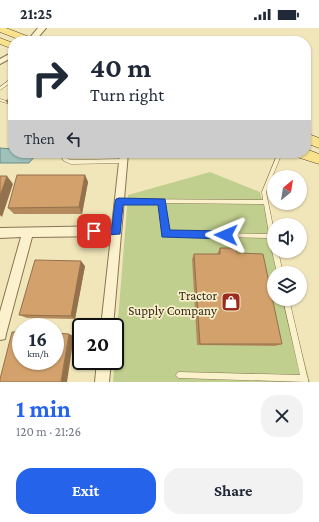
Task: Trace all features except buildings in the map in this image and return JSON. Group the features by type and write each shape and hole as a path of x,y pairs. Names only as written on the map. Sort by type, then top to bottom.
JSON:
{"main road":[{"path":"0,29 18,36"}],"street":[{"path":"35,36 42,28"},
{"path":"108,318 124,158"},
{"path":"0,233 116,231"},
{"path":"0,334 28,232"},
{"path":"102,382 103,370"}],"lane":[{"path":"65,158 70,162 113,158"},
{"path":"269,218 264,192 278,158"},
{"path":"119,202 266,202"},
{"path":"162,202 165,234 267,236"},
{"path":"179,375 305,380 288,306"}],"green space":[{"path":"210,172 260,192 267,218 267,258 277,258 279,266 267,266 267,306 290,306 310,382 113,382 114,370 124,370 124,318 118,318 128,195"}],"water":[{"path":"0,148 8,149 8,158 33,158 29,163 0,163"}],"place":[{"name":"Tractor Supply Company","path":"231,302"}],"route":[{"path":"94,231 116,231 119,202 162,202 165,234 226,235"}]}
